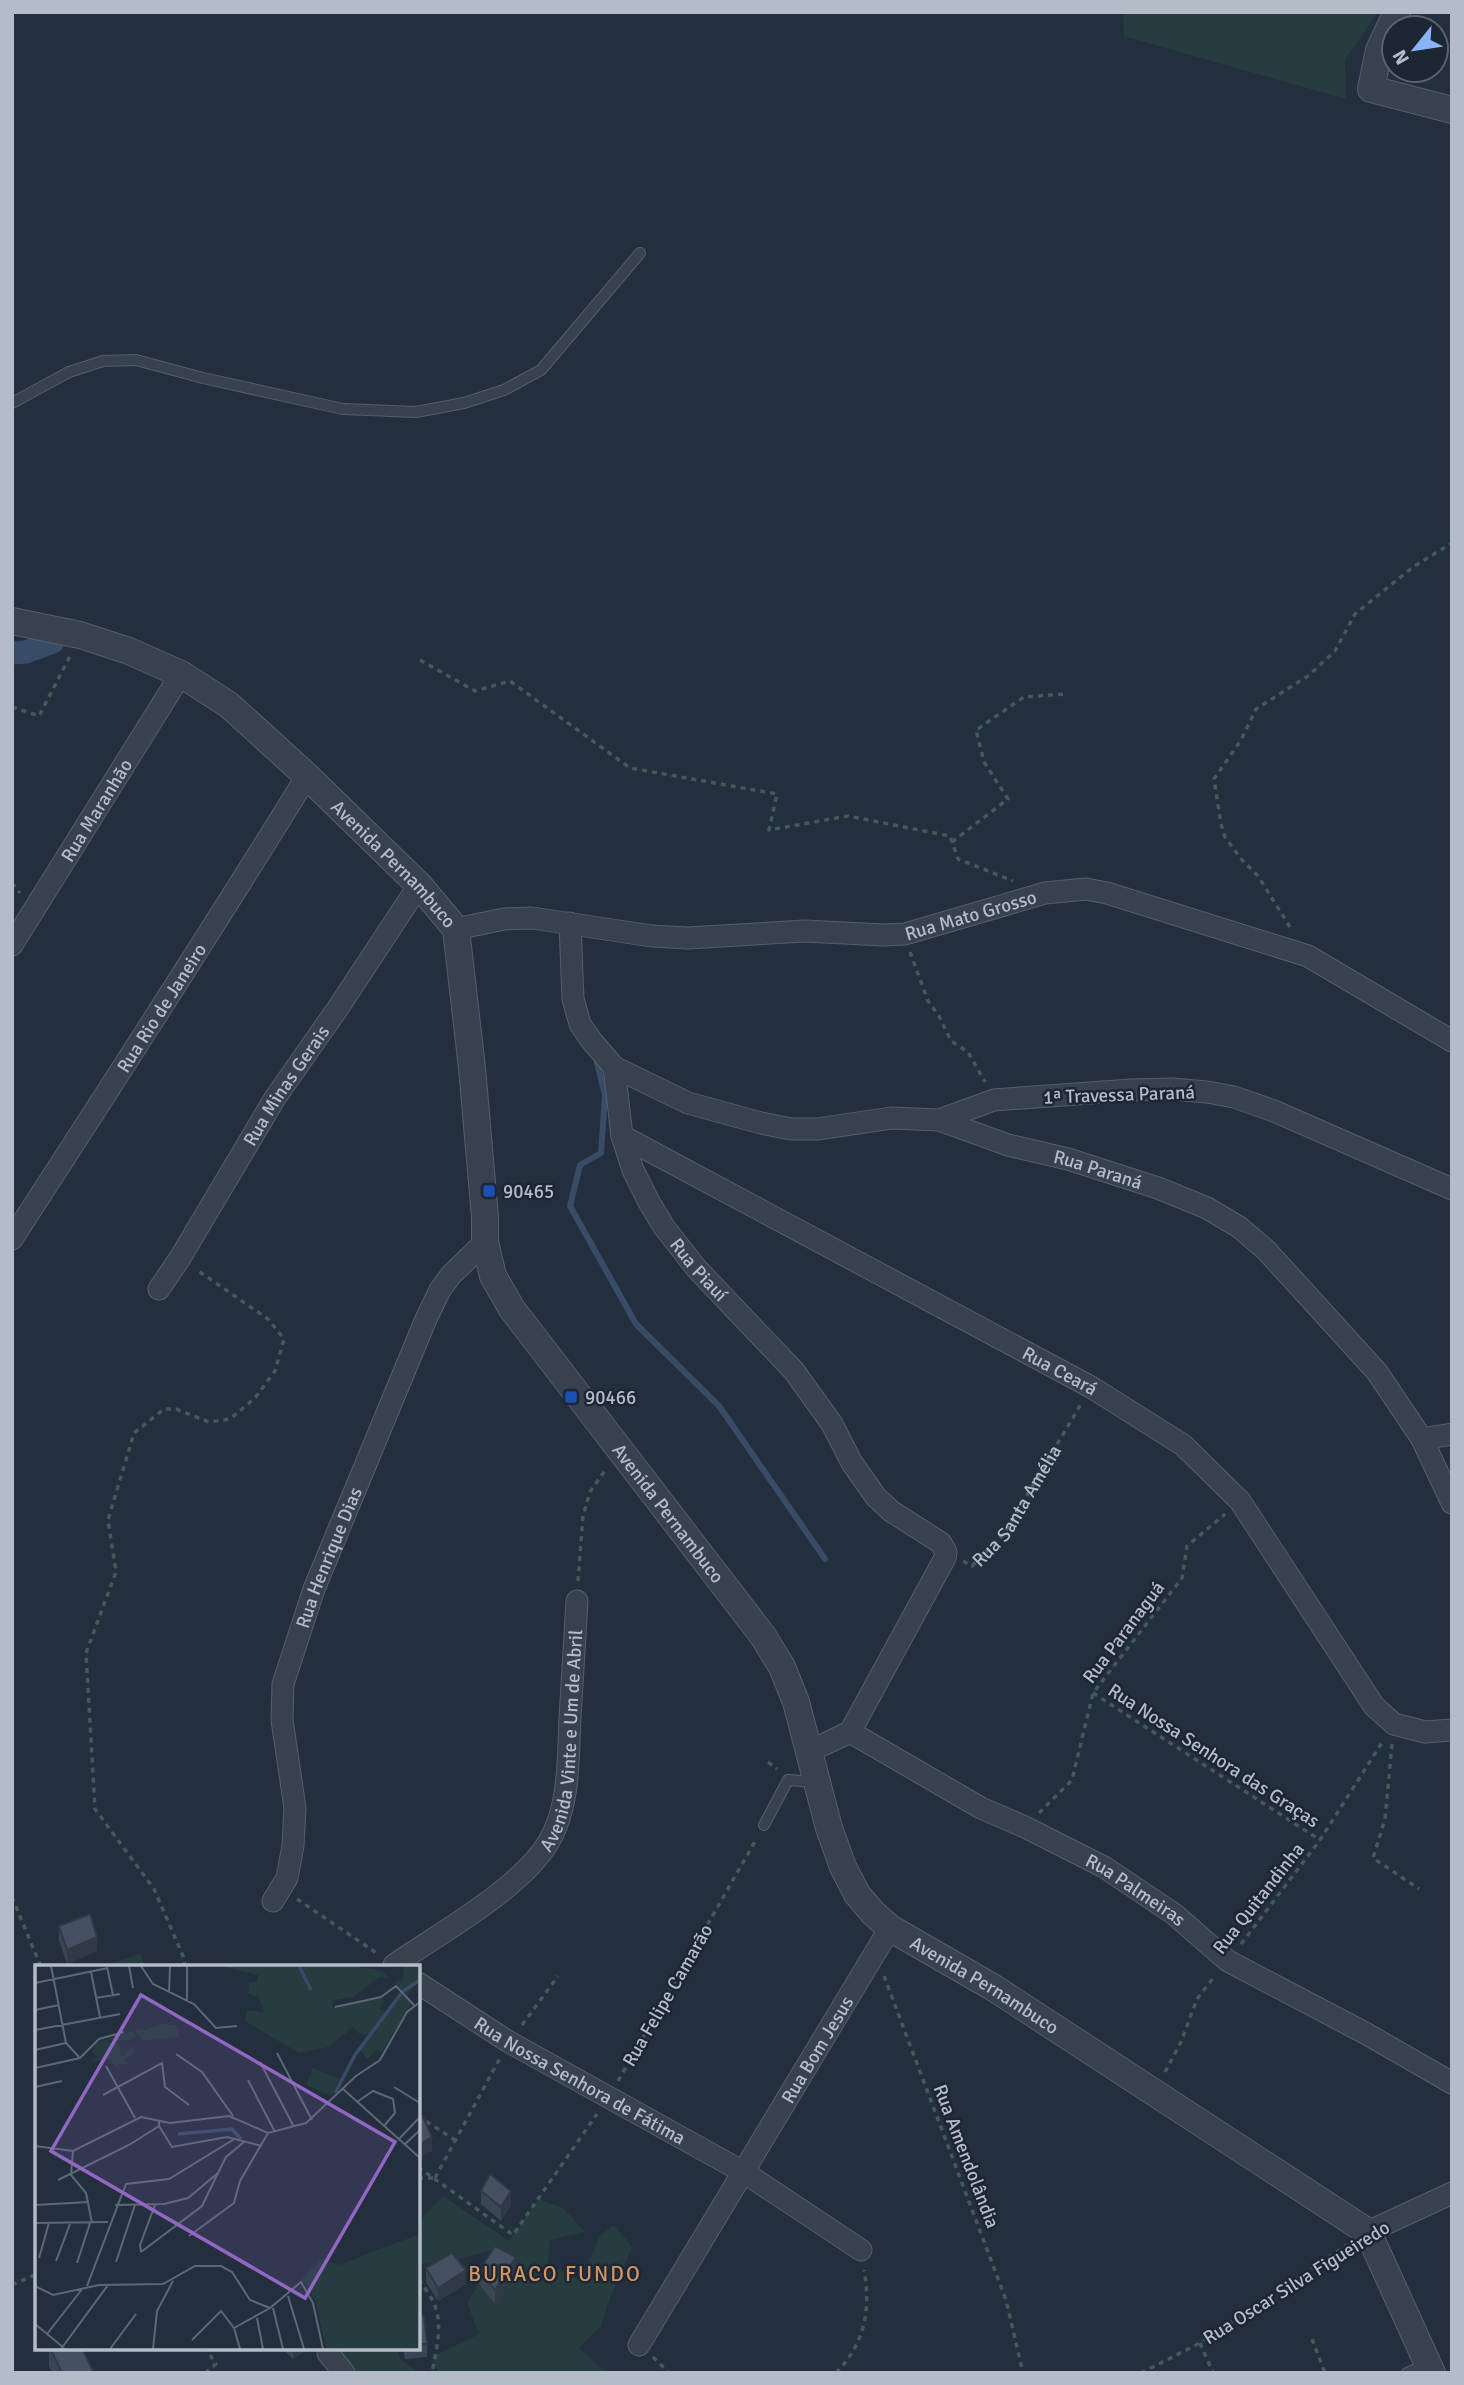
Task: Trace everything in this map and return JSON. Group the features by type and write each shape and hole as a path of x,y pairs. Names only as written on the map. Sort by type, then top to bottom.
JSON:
{"street":[{"path":"1397,12 1379,50 1370,89 1452,110"},
{"name":"Avenida Pernambuco","path":"12,621 80,635 129,651 181,674 229,705 307,776 419,885 456,929 472,1068 485,1242 493,1276 512,1309 763,1636 782,1667 810,1751 829,1828 843,1867 857,1894 890,1928 994,1987 1368,2232"},
{"name":"Rua Maranhão","path":"12,945 181,674"},
{"name":"Rua Rio de Janeiro","path":"12,1239 154,1022 307,776"},
{"name":"Rua Minas Gerais","path":"159,1289 275,1098 419,885"},
{"name":"Rua Mato Grosso","path":"456,929 503,919 532,918 652,936 805,931 883,935 905,933 1045,893 1086,890 1107,893 1308,956 1452,1041"},
{"path":"570,923 573,999 580,1024 614,1068"},
{"name":"Rua Paraná","path":"614,1068 688,1103 791,1129 817,1129 891,1118 939,1120 1008,1145 1068,1160 1158,1188 1208,1208 1238,1227 1274,1259 1377,1372 1422,1439 1452,1503"},
{"name":"Rua Piauí","path":"614,1068 622,1136 633,1170 664,1227 696,1269 794,1371 832,1424 852,1463 876,1497 891,1511 941,1543 946,1552"},
{"name":"1ª Travessa Paraná","path":"939,1120 995,1100 1131,1090 1207,1092 1234,1097 1274,1111 1452,1189"},
{"name":"Rua Ceará","path":"622,1136 1091,1387 1184,1445 1241,1501 1349,1671 1374,1706 1394,1724"},
{"name":"Rua Henrique Dias","path":"277,1895 287,1878 293,1846 295,1808 282,1720 283,1684 295,1644 314,1589 426,1319 446,1282 485,1242"},
{"path":"1422,1439 1452,1434"},
{"name":"Rua Santa Amélia","path":"850,1732 946,1552"},
{"name":"Avenida Vinte e Um de Abril","path":"397,1965 502,1891 529,1866 548,1842 559,1817 566,1784 577,1601"},
{"path":"1394,1724 1425,1732 1452,1730"},
{"path":"810,1751 850,1732"},
{"name":"Rua Palmeiras","path":"850,1732 981,1808 1104,1867 1174,1914 1228,1961 1365,2033 1452,2083"},
{"name":"Rua Bom Jesus","path":"744,2173 890,1928"},
{"name":"Rua Nossa Senhora de Fátima","path":"420,1984 509,2042 744,2173 861,2250"},
{"path":"639,2345 744,2173"},
{"name":"Rua Oscar Silva Figueiredo","path":"1368,2232 1452,2193"},
{"path":"1368,2232 1422,2370"},
{"path":"328,2353 344,2373"}],"lane":[{"path":"12,403 69,372 103,361 136,360 343,410 416,412 464,403 504,390 541,370 640,253"},
{"path":"764,1825 788,1780 817,1783"}],"path":[{"path":"1308,956 1258,876 1242,860 1225,836 1219,816 1214,779 1241,740 1256,709 1308,676 1335,650 1355,614 1413,567 1452,544"},
{"path":"12,708 39,716 80,635"},
{"path":"420,660 475,691 510,681 630,768 777,794 769,830 848,816 950,836 958,859 1045,893"},
{"path":"952,842 1008,799 984,762 976,730 1024,697 1065,694"},
{"path":"905,933 915,970 928,1001 951,1041 968,1052 995,1100"},
{"path":"180,1258 268,1319 284,1339 275,1371 255,1398 230,1419 209,1422 176,1409 164,1409 134,1433 108,1520 116,1572 86,1653 95,1809 154,1889 185,1965"},
{"name":"Rua Santa Amélia","path":"946,1552 972,1566 1004,1534 1091,1387"},
{"name":"Avenida Vinte e Um de Abril","path":"577,1601 583,1516 590,1492 619,1450"},
{"name":"Rua Paranaguá","path":"1025,1827 1072,1780 1093,1693 1182,1578 1188,1546 1241,1501"},
{"name":"Rua Nossa Senhora das Graças","path":"1093,1693 1320,1840"},
{"path":"1394,1724 1385,1819 1373,1858 1419,1889"},
{"name":"Rua Quitandinha","path":"1154,2092 1181,2042 1196,1999 1320,1840 1394,1724"},
{"name":"Rua Felipe Camarão","path":"420,2168 513,2235 608,2098 764,1825"},
{"path":"277,1895 394,1965"},
{"path":"12,1897 40,1965"},
{"name":"Rua Amendolândia","path":"875,1953 1006,2300 1024,2373"},
{"path":"420,2178 435,2178 484,2088"},
{"path":"420,2117 455,2140"},
{"name":"Rua Oscar Silva Figueiredo","path":"1141,2373 1200,2343 1368,2232"},
{"path":"835,2373 846,2362 865,2325 868,2291 861,2250"},
{"path":"12,2286 35,2275"},
{"path":"420,2283 433,2301 441,2324 432,2373"},
{"path":"1312,2340 1325,2373"},
{"path":"1200,2343 1213,2373"},
{"path":"205,2373 216,2364 206,2350"}],"green space":[{"path":"1123,12 1378,12 1345,60 1346,99 1124,36"},
{"path":"140,1954 144,1965 106,1965"},
{"path":"443,2196 509,2241 538,2199 563,2208 585,2232 550,2240 548,2264 580,2280 600,2236 614,2225 632,2247 601,2326 579,2348 602,2369 616,2373 439,2373 432,2357 479,2334 467,2303 479,2284 495,2304 495,2249 443,2263 420,2264 420,2220"},
{"path":"333,2350 398,2350 400,2359 420,2373 354,2373"}],"building":[{"path":"90,1914 97,1937 67,1950 59,1926"},
{"path":"423,2117 432,2137 420,2144 420,2118"},
{"path":"490,2174 511,2191 501,2207 481,2191"},
{"path":"495,2246 516,2257 495,2290 479,2271"},
{"path":"452,2253 466,2270 438,2288 426,2268"},
{"path":"424,2316 427,2344 420,2344 420,2317"},
{"path":"51,2350 83,2350 94,2373 62,2373"}],"waterway":[{"path":"12,653 26,652 53,642"},
{"path":"597,1063 605,1095 601,1153 580,1165 570,1206 636,1324 719,1406 825,1559"}],"place":[{"name":"90465","path":"489,1191"},
{"name":"90466","path":"571,1397"}],"district":[{"name":"BURACO FUNDO","path":"555,2274"}]}
